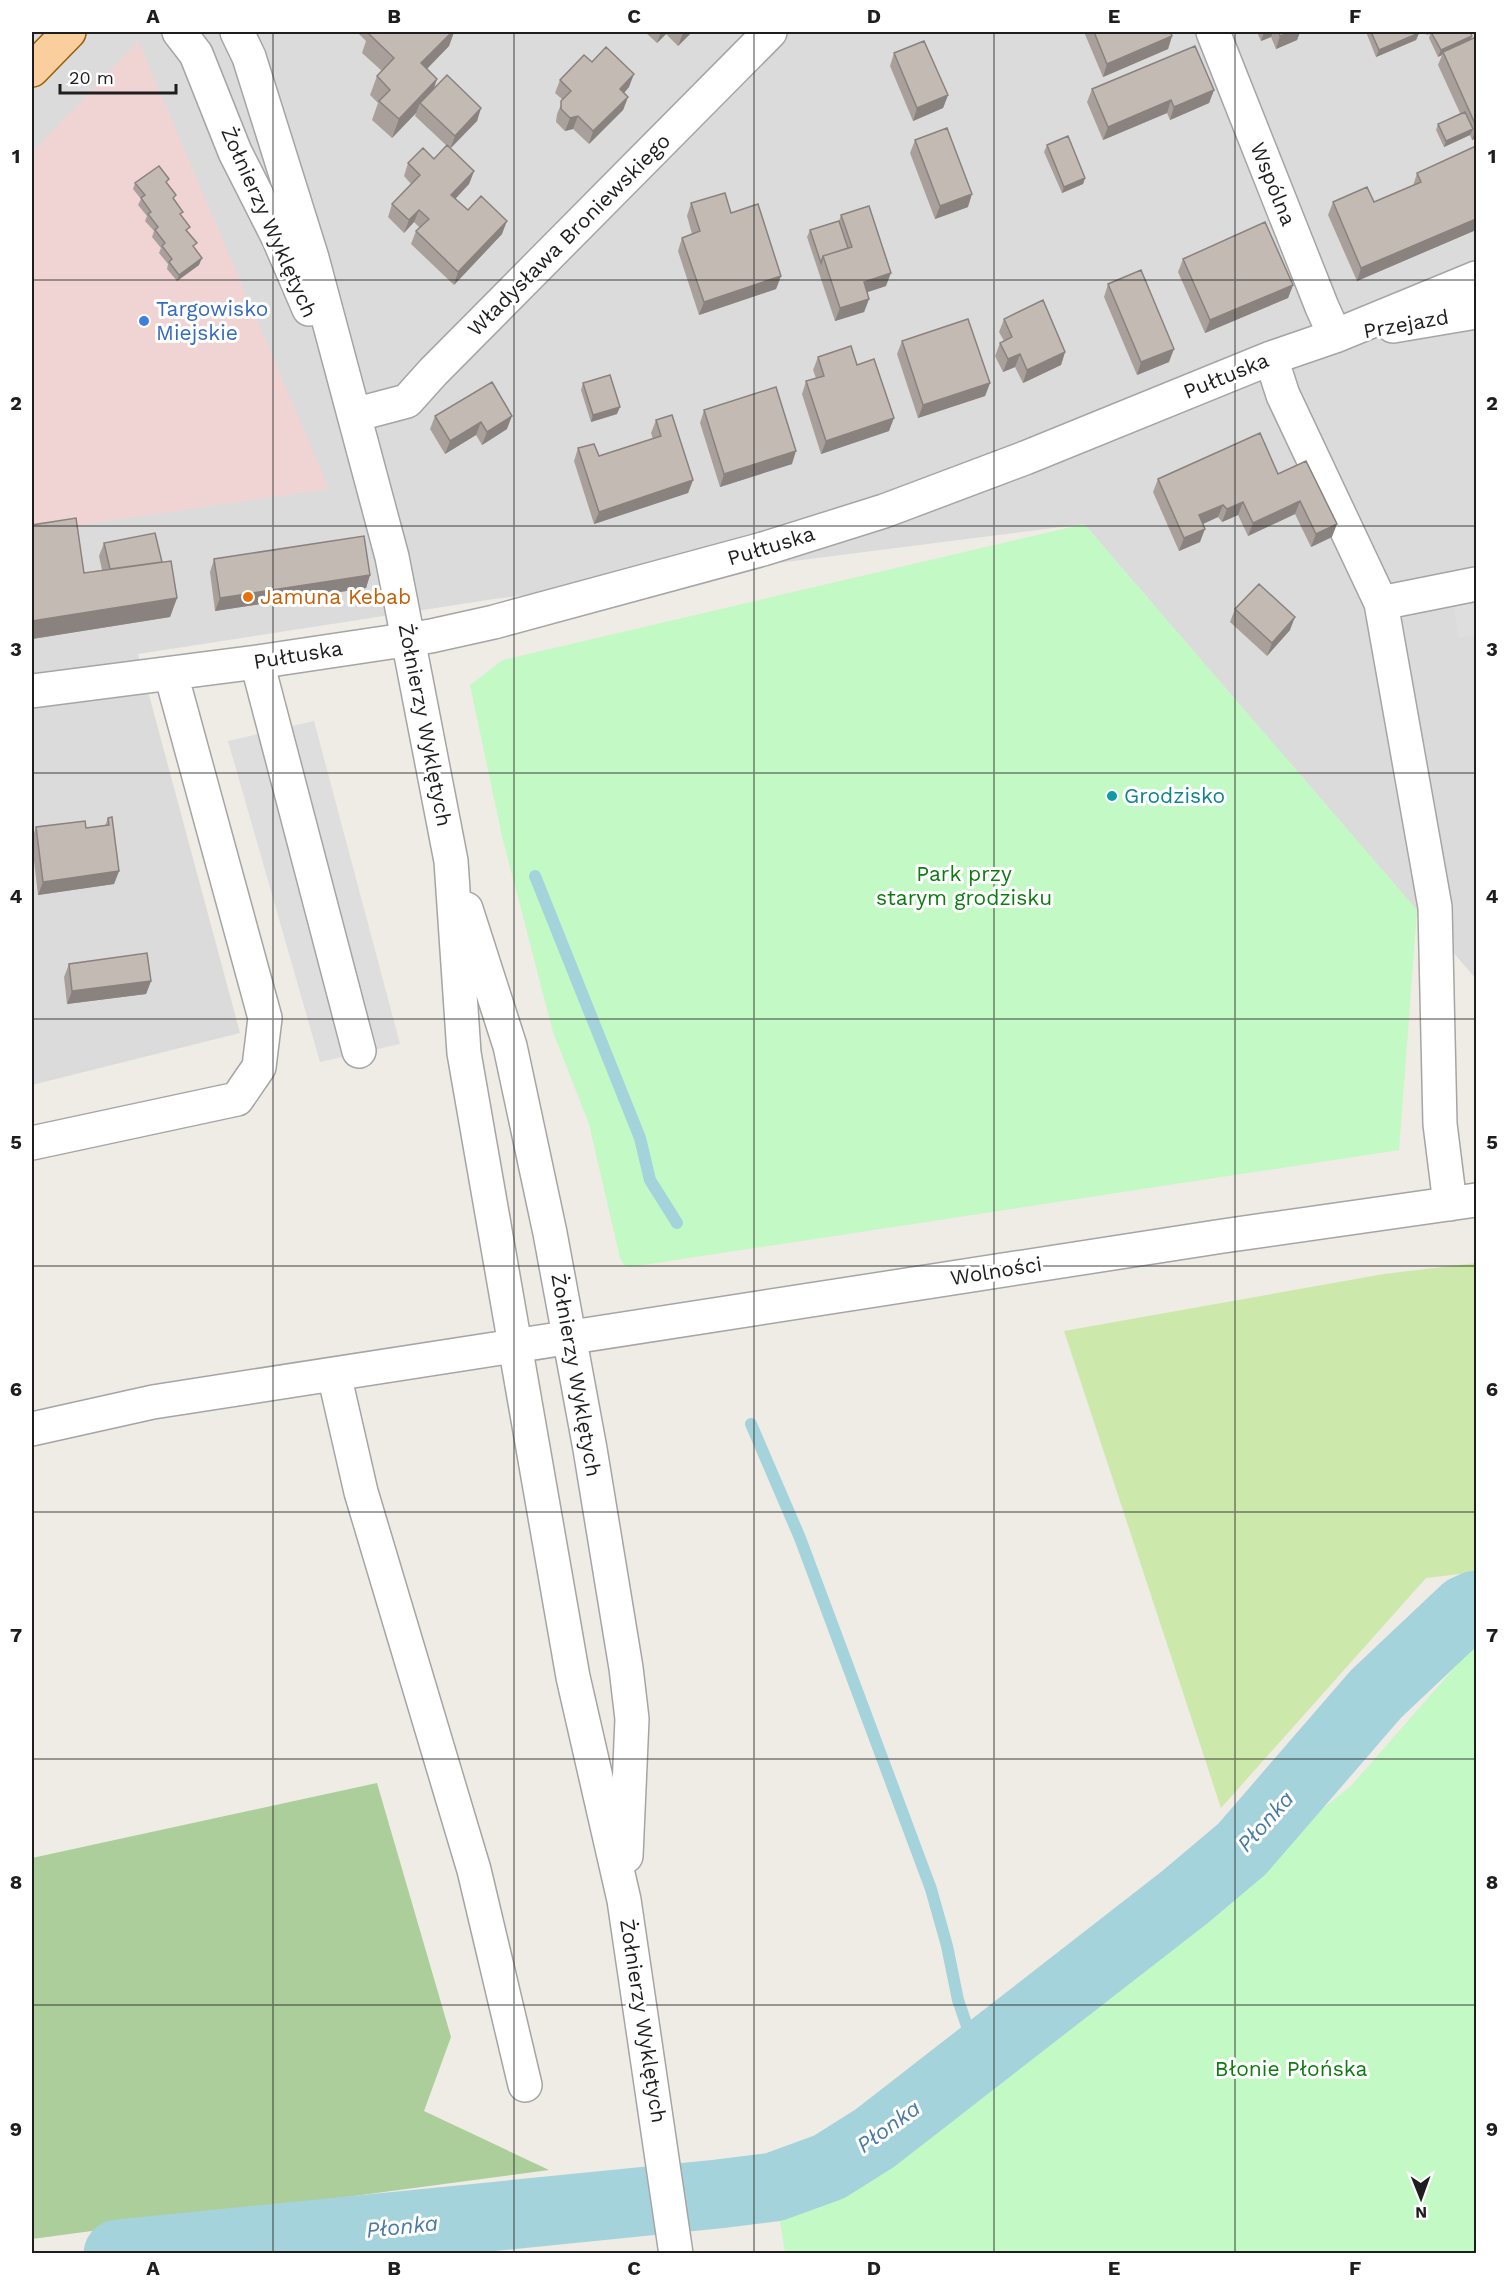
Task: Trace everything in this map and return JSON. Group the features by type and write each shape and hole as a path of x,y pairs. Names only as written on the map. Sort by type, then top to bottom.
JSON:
{"main road":[{"path":"32,70 69,32"}],"street":[{"name":"Żołnierzy Wyklętych","path":"179,32 196,54 235,152 278,237 354,415"},
{"name":"Żołnierzy Wyklętych","path":"237,32 249,57 309,246 392,557 451,861 510,1046 570,1338 626,1668 632,1719 624,1900"},
{"name":"Władysława Broniewskiego","path":"354,415 407,401 433,372 770,32"},
{"name":"Wspólna","path":"1213,32 1335,336"},
{"name":"Pułtuska","path":"32,691 171,674 408,639 494,622 763,549 884,511 1025,458 1476,278"},
{"name":"Przejazd","path":"1335,336 1476,312"},
{"path":"1271,358 1283,395 1381,603 1434,908 1440,1124 1463,1202"},
{"path":"1381,603 1476,584"},
{"path":"257,662 359,1052"},
{"path":"32,1143 237,1099 259,1067 265,1018 171,674"},
{"name":"Żołnierzy Wyklętych","path":"451,861 464,1053 573,1677 624,1900 676,2253"},
{"name":"Wolności","path":"32,1429 153,1402 1223,1236 1463,1202"},
{"path":"334,1374 361,1491 474,1870 525,2085"}],"shaded area":[{"path":"32,32 1476,32 1476,979 1084,524 494,599 138,654 240,1033 32,1085"},
{"name":"Targowisko Miejskie","path":"138,41 329,489 32,532 32,153"},
{"path":"1476,599 1476,635 1459,638 1453,604"},
{"path":"314,721 400,1044 320,1062 228,741"}],"green space":[{"name":"Park przy starym grodzisku","path":"1084,524 1417,910 1399,1150 630,1267 624,1265 620,1258 589,1124 553,1032 502,836 470,685 503,660"},
{"path":"1476,1263 1476,1572 1426,1578 1221,1808 1064,1331 1384,1274"},
{"name":"Błonie Płońska","path":"1476,1643 1476,2253 785,2253 780,2221 825,2201 1351,1786"},
{"path":"377,1783 451,2037 424,2111 549,2170 32,2239 32,1858"}],"building":[{"path":"371,32 452,32 421,63 437,79 399,119 379,101 390,90 377,76 394,58 369,34"},
{"path":"1094,32 1170,32 1172,36 1107,64"},
{"path":"1279,32 1291,32 1280,36"},
{"path":"1371,32 1418,32 1419,33 1379,50"},
{"path":"1431,32 1470,32 1472,36 1441,50"},
{"path":"1476,37 1476,126 1443,52"},
{"path":"924,41 948,95 917,108 894,53"},
{"path":"1195,46 1214,90 1174,107 1171,100 1108,127 1092,89"},
{"path":"606,47 634,74 620,89 628,97 593,131 578,116 570,118 561,109 561,101 571,91 560,80 584,55 592,62"},
{"path":"447,75 481,108 455,136 420,103"},
{"path":"1465,112 1473,129 1446,141 1438,124"},
{"path":"947,128 972,194 940,206 915,140"},
{"path":"1068,136 1085,178 1064,187 1047,145"},
{"path":"447,145 474,171 451,195 468,210 481,196 507,221 458,272 416,231 429,219 419,210 409,220 392,204 420,175 408,163 423,148 434,159"},
{"path":"1476,146 1476,219 1361,268 1333,202 1367,187 1374,202 1421,182 1417,173"},
{"path":"159,166 169,179 166,182 176,195 173,198 183,212 180,214 190,227 186,230 197,243 193,246 202,258 179,275 169,262 172,259 162,246 165,243 155,230 158,227 148,214 151,212 141,198 145,195 135,183"},
{"path":"725,193 731,213 758,204 781,276 704,302 682,238 700,231 691,203"},
{"path":"869,206 891,273 864,282 869,299 840,308 823,256 852,247 841,215"},
{"path":"839,221 848,248 823,256 821,263 810,230"},
{"path":"1265,222 1293,285 1210,320 1183,259"},
{"path":"1141,270 1174,349 1141,362 1108,284"},
{"path":"1043,300 1065,352 1027,370 1020,354 1008,359 1000,343 1012,337 1004,319"},
{"path":"968,319 990,383 923,405 902,341"},
{"path":"851,346 857,365 874,359 894,418 826,441 806,381 824,376 818,357"},
{"path":"610,375 620,407 593,415 583,383"},
{"path":"492,382 512,416 487,432 481,422 450,441 435,416"},
{"path":"776,387 796,451 724,474 704,410"},
{"path":"672,415 693,480 599,512 578,448 594,444 599,456 661,436 656,420"},
{"path":"1260,433 1278,474 1306,461 1337,524 1316,534 1300,501 1253,523 1243,502 1227,509 1223,505 1199,515 1205,529 1184,538 1158,479"},
{"path":"76,518 84,573 171,561 177,598 32,621 32,525"},
{"path":"155,533 162,562 110,569 104,543"},
{"path":"364,536 370,575 220,598 214,559"},
{"path":"1259,584 1295,617 1272,643 1235,609"},
{"path":"112,817 119,871 43,882 36,827 85,821 86,828 109,825 108,818"},
{"path":"147,953 151,981 72,991 69,964"}],"waterway":[{"path":"535,876 640,1138 650,1180 677,1223"},
{"path":"751,1424 800,1538 931,1889 947,1946 958,2000 978,2058"},
{"name":"Płonka","path":"118,2254 718,2194 774,2187 829,2167 875,2138 1185,1897 1242,1849 1376,1694 1465,1610 1476,1605"}],"place":[{"name":"Targowisko Miejskie","path":"144,321"},
{"name":"Jamuna Kebab","path":"248,597"},
{"name":"Grodzisko","path":"1112,796"}]}
